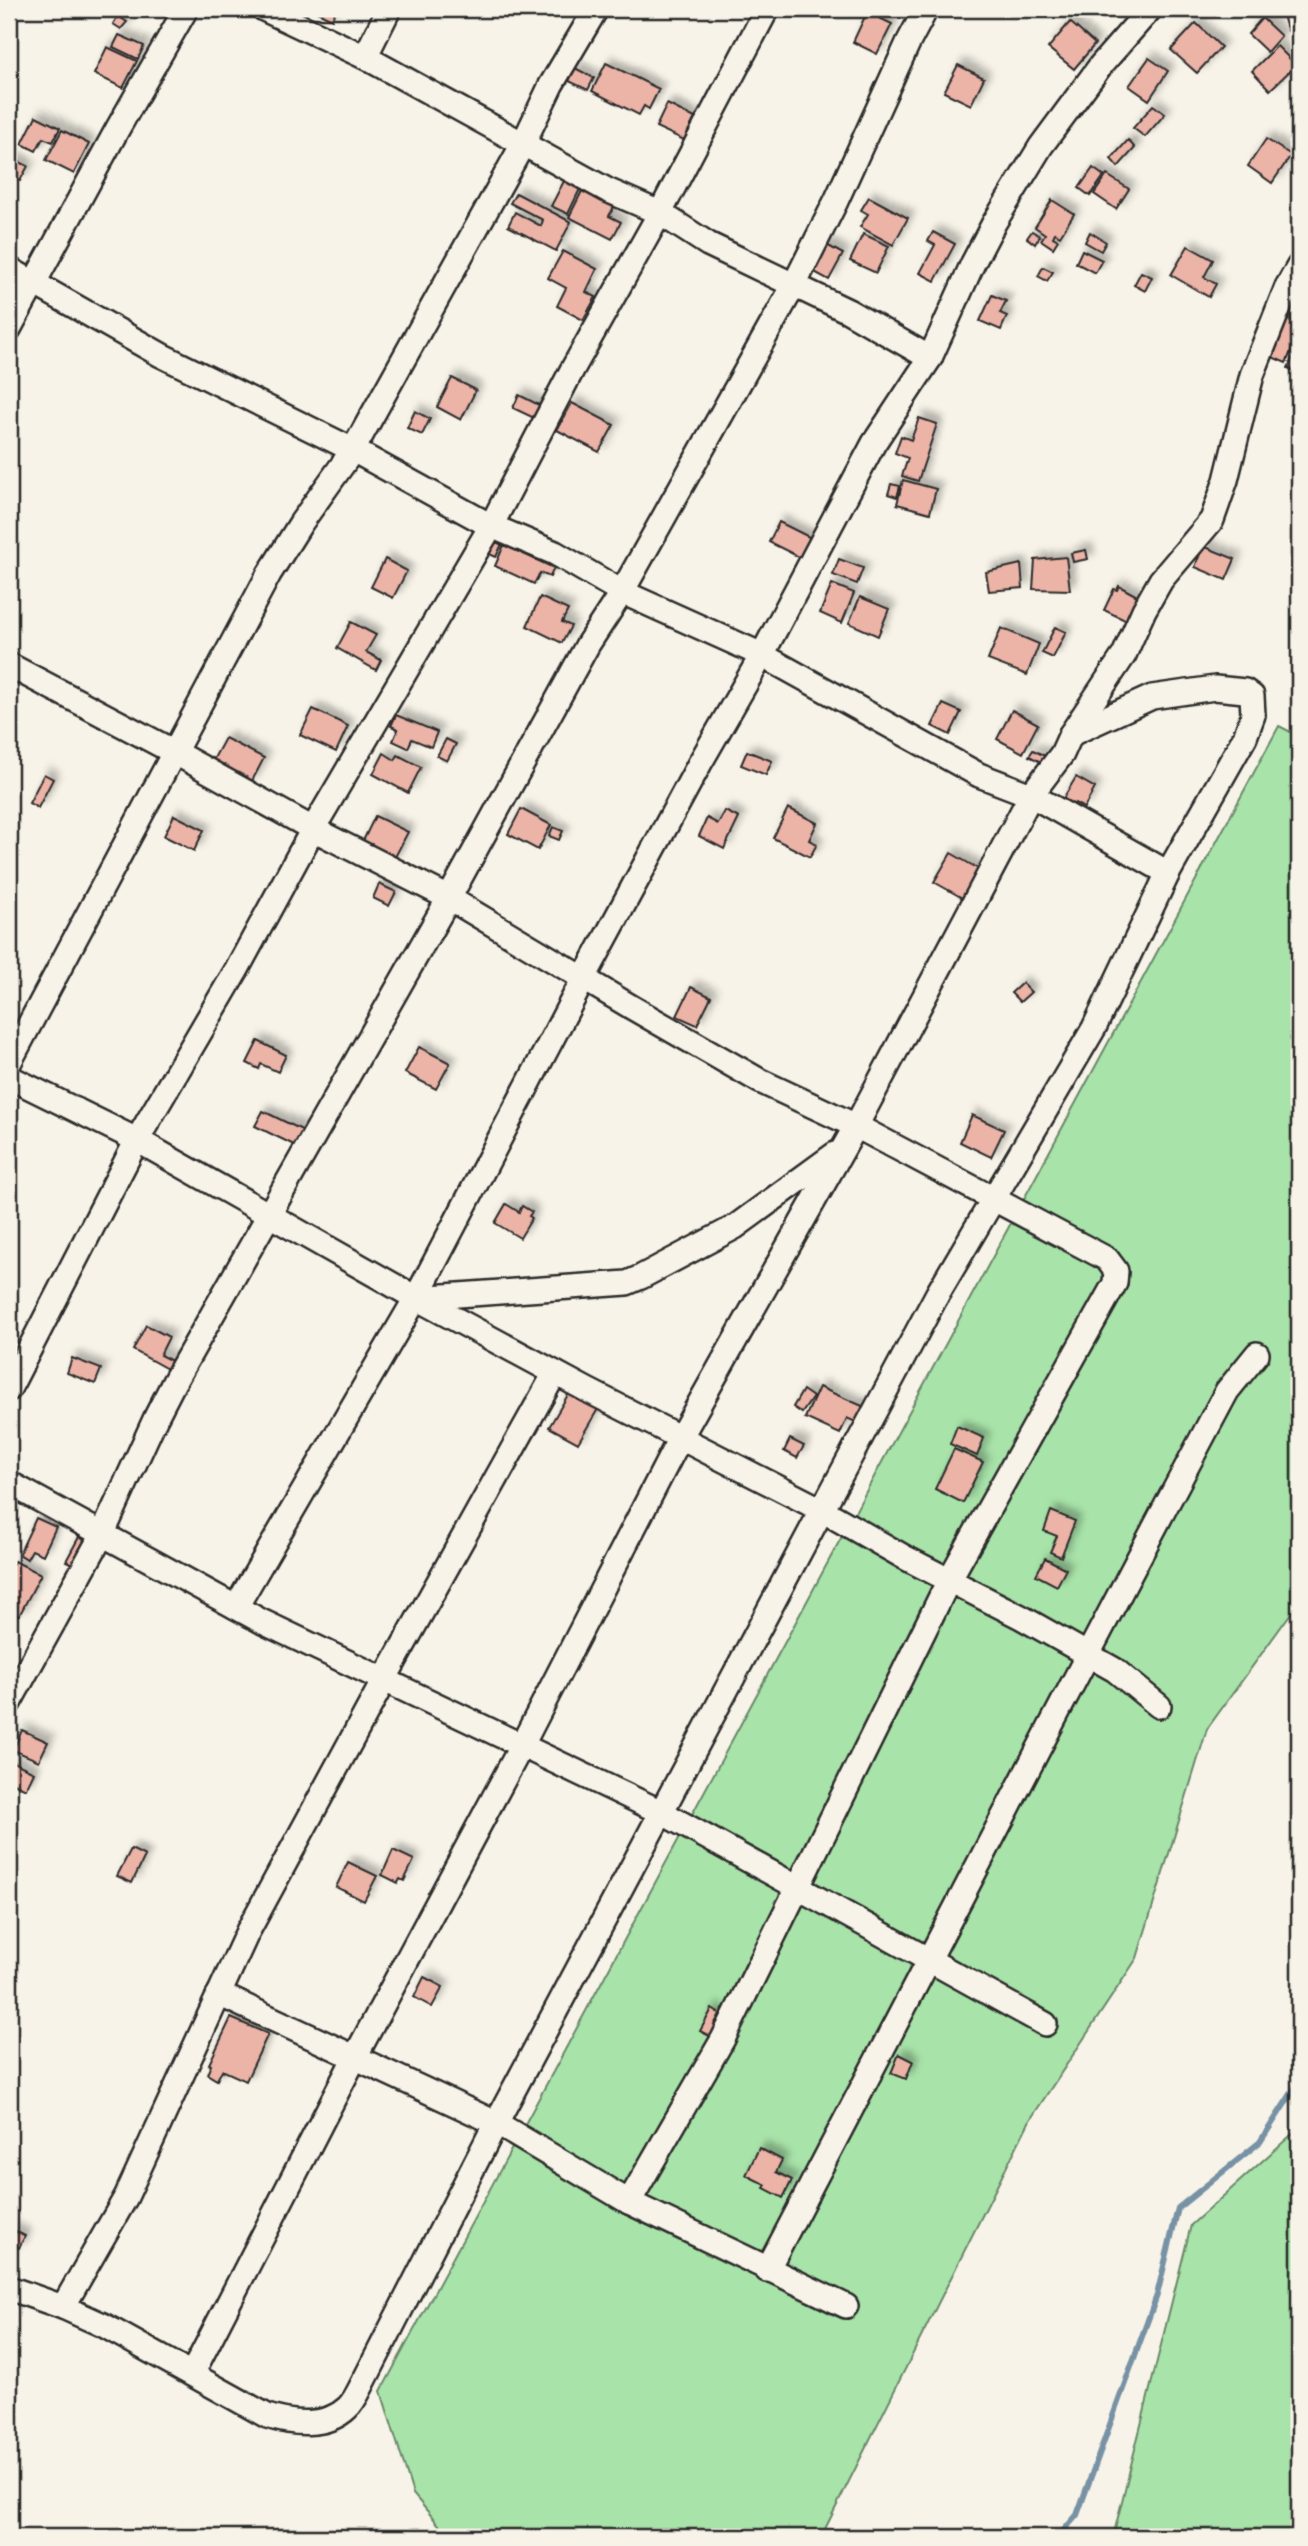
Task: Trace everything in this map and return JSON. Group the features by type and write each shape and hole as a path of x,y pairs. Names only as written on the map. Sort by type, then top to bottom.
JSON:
{"street":[{"path":"9,329 186,9"},
{"path":"264,9 365,57 607,190 660,213 708,244 848,311 930,358"},
{"path":"365,57 389,9"},
{"path":"9,1063 269,574 301,523 353,450 523,144 551,85 596,9"},
{"path":"9,1389 136,1140 236,971 313,829 491,526 767,9"},
{"path":"9,1703 103,1532 156,1417 449,898 587,644 622,592 793,285 926,9"},
{"path":"236,1607 416,1298 584,978 700,763 762,655 874,443 930,358 973,262 1041,146 1101,65 1150,9"},
{"path":"192,2374 680,1438 845,1147 1031,795 1062,754 1071,734 1124,655 1161,580 1212,520 1226,480 1252,375 1287,287 1299,267"},
{"path":"9,268 162,355 353,450 491,526 555,553 622,592 762,655 979,775 1031,795 1168,873"},
{"path":"9,665 174,751 313,829 449,898 760,1080 856,1126 994,1198 1107,1259 1115,1270 1115,1283 949,1580 723,2039 629,2202"},
{"path":"9,2288 63,2307 105,2326 256,2410 280,2420 318,2422 338,2415 349,2407 496,2123 938,1293 1094,1028 1168,873 1245,737 1253,715 1252,696 1245,691 1215,688 1152,697 1071,734"},
{"path":"9,1077 136,1140 416,1298 555,1373 822,1510 1087,1654 1115,1670 1158,1706"},
{"path":"416,1298 627,1283 735,1227 845,1147"},
{"path":"767,2270 1227,1391 1257,1354"},
{"path":"63,2307 126,2197 248,1931 555,1373"},
{"path":"9,1483 236,1607 661,1812 1045,2024"},
{"path":"219,1994 496,2123 629,2202 846,2306"}],"green space":[{"path":"1279,726 1299,736 1299,1602 1207,1729 1137,1958 1030,2120 821,2537 449,2537 413,2494 381,2391"},
{"path":"1299,2128 1299,2537 1113,2537 1191,2225"}],"building":[{"path":"311,9 336,9 332,19"},
{"path":"1299,9 1299,47 1287,29 1282,12"},
{"path":"867,12 892,24 877,54 853,42"},
{"path":"118,16 127,22 121,29 113,24"},
{"path":"1262,18 1281,36 1267,52 1248,34"},
{"path":"1070,22 1095,44 1074,69 1048,48"},
{"path":"1196,23 1221,47 1197,73 1171,50"},
{"path":"119,35 144,46 138,59 113,47"},
{"path":"1277,46 1296,65 1270,90 1252,71"},
{"path":"107,47 137,61 123,88 94,74"},
{"path":"1149,58 1168,71 1149,100 1129,86"},
{"path":"606,63 659,89 649,109 644,106 639,115 592,91"},
{"path":"958,65 984,78 971,105 944,92"},
{"path":"575,68 594,78 588,90 569,81"},
{"path":"667,104 695,118 684,140 656,127"},
{"path":"1153,105 1165,114 1145,137 1133,128"},
{"path":"36,116 60,128 53,142 43,138 36,151 22,144"},
{"path":"62,130 89,144 74,174 46,160"},
{"path":"1266,139 1291,155 1272,183 1248,166"},
{"path":"1128,140 1135,148 1118,167 1111,159"},
{"path":"11,158 28,166 20,181 9,175"},
{"path":"1093,168 1104,176 1090,196 1079,188"},
{"path":"1107,175 1129,189 1116,209 1094,194"},
{"path":"564,181 580,189 568,214 551,206"},
{"path":"582,191 614,207 609,216 621,222 612,239 569,217"},
{"path":"516,193 571,222 556,251 508,226 515,212 541,226 543,220 510,203"},
{"path":"869,197 908,218 893,245 860,227 868,214 861,210"},
{"path":"1052,200 1074,214 1060,236 1055,233 1053,237 1058,240 1053,248 1041,240 1045,234 1035,227"},
{"path":"1032,231 1040,236 1035,244 1027,238"},
{"path":"933,232 955,244 935,281 920,273 935,245 928,241"},
{"path":"1090,232 1106,242 1101,251 1085,242"},
{"path":"863,234 889,246 876,273 850,261"},
{"path":"823,243 843,254 829,280 809,269"},
{"path":"1188,246 1213,260 1204,277 1216,284 1209,297 1171,275"},
{"path":"1082,250 1102,260 1095,273 1076,263"},
{"path":"563,251 597,269 586,292 596,297 583,320 557,306 566,288 548,278"},
{"path":"1043,267 1053,272 1047,281 1038,276"},
{"path":"1141,272 1152,277 1145,291 1134,285"},
{"path":"1294,291 1299,293 1299,322 1283,314"},
{"path":"992,295 1006,301 1000,313 1007,316 1001,330 980,321"},
{"path":"1282,317 1299,325 1299,334 1286,363 1265,354"},
{"path":"1294,355 1299,358 1299,374 1288,368"},
{"path":"452,378 476,390 461,420 437,407"},
{"path":"519,395 541,406 534,418 513,408"},
{"path":"572,403 614,425 599,452 557,430"},
{"path":"415,411 430,419 422,435 407,428"},
{"path":"919,418 937,424 918,481 902,476 908,458 895,453 901,436 911,440"},
{"path":"903,480 936,489 930,513 897,504"},
{"path":"891,484 900,486 897,497 888,494"},
{"path":"779,522 811,538 801,558 769,542"},
{"path":"491,539 502,544 496,557 485,552"},
{"path":"504,545 554,568 550,577 540,573 534,584 495,566"},
{"path":"1203,546 1235,559 1226,580 1195,567"},
{"path":"1086,550 1088,559 1073,562 1071,553"},
{"path":"1066,557 1070,590 1033,589 1035,560"},
{"path":"385,559 407,571 393,598 371,587"},
{"path":"839,559 863,568 857,584 833,575"},
{"path":"1021,564 1023,588 989,591 986,572"},
{"path":"832,584 854,593 842,623 820,613"},
{"path":"1119,586 1139,597 1127,621 1104,610 1114,589 1117,590"},
{"path":"540,597 568,610 562,622 571,626 562,643 527,626"},
{"path":"860,597 889,609 878,636 849,623"},
{"path":"351,622 376,635 366,652 381,660 376,670 337,648"},
{"path":"1055,627 1066,632 1053,658 1042,653"},
{"path":"1001,628 1039,644 1027,675 988,660"},
{"path":"943,704 961,712 950,735 932,726"},
{"path":"313,709 348,726 336,752 300,735"},
{"path":"1012,710 1038,724 1023,753 997,739"},
{"path":"396,715 437,732 431,747 412,739 408,748 393,741 398,729 391,726"},
{"path":"225,738 264,758 251,783 212,762"},
{"path":"446,739 456,744 447,761 437,756"},
{"path":"1033,750 1049,758 1045,764 1029,756"},
{"path":"747,751 772,761 766,775 741,765"},
{"path":"384,753 395,760 398,755 421,767 408,793 373,774"},
{"path":"44,774 53,779 38,808 29,803"},
{"path":"1076,777 1095,788 1084,808 1075,803 1072,808 1061,802"},
{"path":"788,808 817,823 809,840 817,844 810,857 773,838"},
{"path":"521,809 551,825 538,850 508,834"},
{"path":"725,811 739,818 724,849 699,836 707,818 718,824"},
{"path":"174,815 204,830 194,851 164,836"},
{"path":"375,816 408,832 393,861 361,845"},
{"path":"553,827 563,831 559,840 549,836"},
{"path":"951,853 982,871 966,900 934,882"},
{"path":"379,884 396,892 389,906 373,898"},
{"path":"1022,983 1031,992 1020,1002 1011,993"},
{"path":"691,987 711,997 697,1025 677,1016"},
{"path":"258,1041 286,1055 278,1072 261,1064 259,1069 247,1063"},
{"path":"419,1047 450,1063 436,1089 405,1073"},
{"path":"263,1111 310,1134 296,1146 255,1126"},
{"path":"972,1115 1004,1130 991,1157 960,1142"},
{"path":"506,1204 519,1212 522,1206 532,1212 529,1216 532,1218 520,1238 495,1223"},
{"path":"146,1325 169,1337 160,1355 174,1362 169,1370 133,1350"},
{"path":"72,1358 101,1369 95,1384 67,1373"},
{"path":"819,1387 867,1408 860,1424 847,1418 840,1434 805,1418"},
{"path":"803,1390 813,1397 802,1413 793,1407"},
{"path":"569,1393 598,1409 578,1443 549,1427"},
{"path":"957,1426 984,1438 977,1456 950,1444"},
{"path":"790,1439 804,1446 797,1458 784,1451"},
{"path":"954,1449 983,1462 963,1503 935,1489"},
{"path":"1051,1511 1075,1521 1061,1557 1050,1552 1057,1536 1044,1531"},
{"path":"36,1518 56,1527 43,1555 32,1550 27,1559 19,1554"},
{"path":"79,1537 91,1544 79,1567 66,1561"},
{"path":"1045,1558 1066,1569 1057,1586 1036,1575"},
{"path":"14,1561 41,1574 19,1616 9,1611 9,1571"},
{"path":"22,1730 48,1742 39,1761 13,1750"},
{"path":"9,1760 34,1772 26,1789 9,1781"},
{"path":"131,1849 145,1856 132,1883 117,1876"},
{"path":"393,1850 414,1860 404,1881 400,1879 398,1883 382,1875"},
{"path":"348,1862 377,1876 364,1901 336,1887"},
{"path":"424,1977 443,1987 432,2007 414,1997"},
{"path":"712,2009 720,2014 714,2025 723,2030 717,2040 700,2031"},
{"path":"231,2018 268,2034 246,2081 222,2070 217,2080 207,2074 211,2065 209,2064"},
{"path":"899,2054 913,2061 906,2079 891,2073"},
{"path":"759,2148 782,2160 776,2172 792,2180 783,2198 746,2175"},
{"path":"9,2228 25,2236 19,2248 13,2245 9,2255"}],"waterway":[{"path":"1058,2537 1077,2515 1157,2295 1178,2208 1260,2142 1295,2088 1299,2088"}]}
